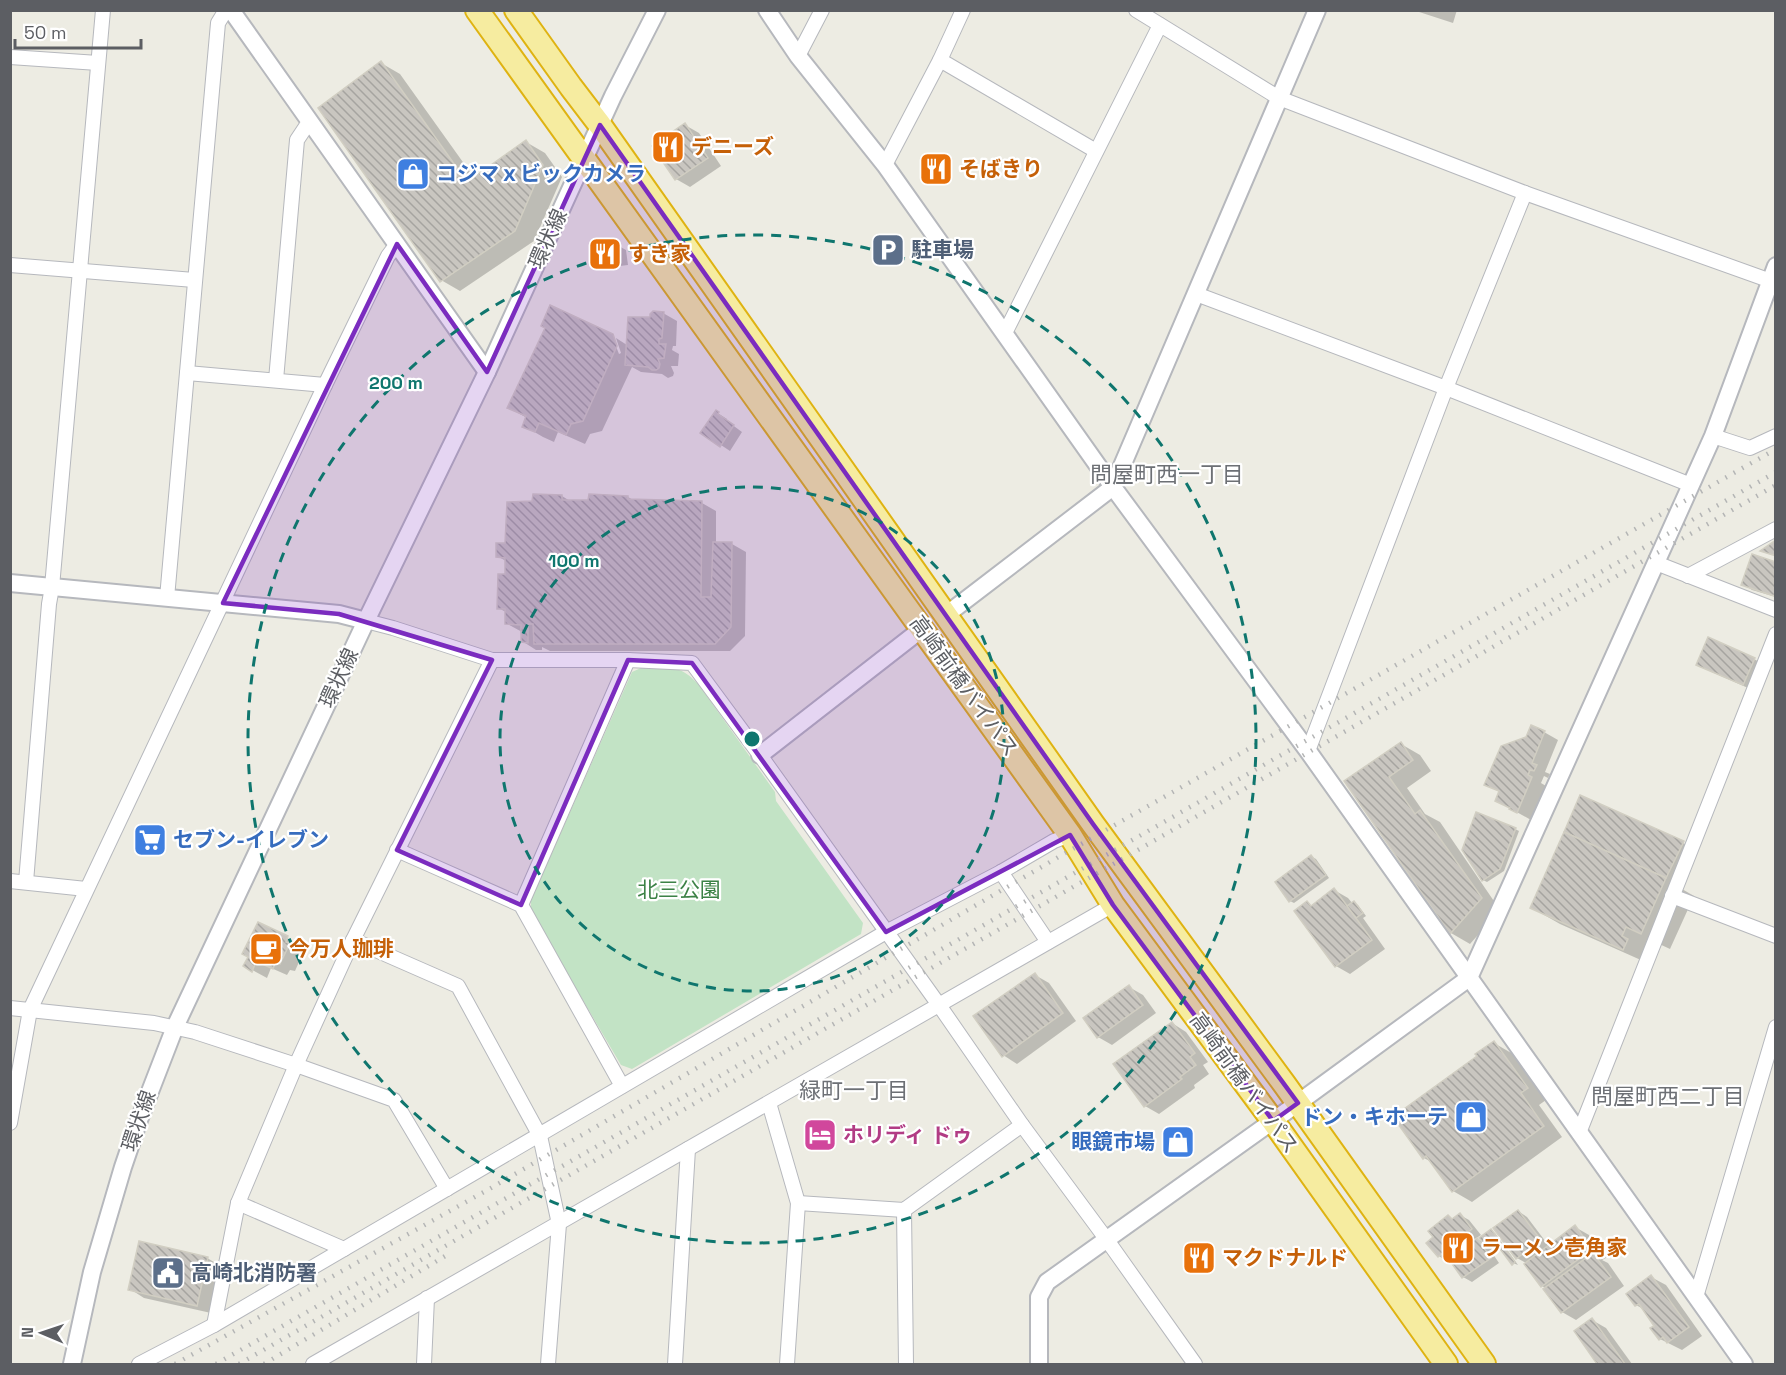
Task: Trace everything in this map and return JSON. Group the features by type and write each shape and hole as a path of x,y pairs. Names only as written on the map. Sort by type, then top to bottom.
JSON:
{"highway":[{"name":"高崎前橋バイパス","path":"477,10 1070,835 1113,905 1273,1121 1446,1365"},
{"name":"高崎前橋バイパス","path":"516,10 600,125 1093,824 1298,1103 1484,1365"}],"street":[{"path":"26,882 103,10"},
{"path":"167,598 218,22 226,10"},
{"path":"231,10 487,372"},
{"name":"環状線","path":"72,1365 93,1272 123,1167 175,1028 366,621 487,372 600,125 657,10"},
{"path":"767,10 798,56 885,165 1113,487 1308,751 1744,1365"},
{"path":"798,56 822,10"},
{"path":"885,165 940,60 963,10"},
{"path":"1039,1365 1039,1297 1047,1282 1469,978 1713,436 1773,274 1525,193 1279,98 1136,10"},
{"path":"946,615 1113,487 1317,10"},
{"path":"1005,333 1160,25"},
{"path":"10,57 98,63"},
{"path":"940,60 1096,151"},
{"path":"276,380 297,140 309,122"},
{"path":"1308,751 1446,388 1525,193"},
{"path":"10,1123 30,1010 325,385 388,256 397,244"},
{"path":"10,265 194,280"},
{"path":"1196,294 1446,388 1691,485"},
{"path":"187,373 325,385"},
{"path":"1713,436 1750,448 1776,436"},
{"path":"1688,576 1776,529"},
{"path":"1656,563 1776,610"},
{"path":"10,583 339,614 393,628 492,660 628,660 692,663 1195,1365"},
{"path":"760,755 922,628"},
{"path":"1579,1133 1776,634"},
{"path":"214,1325 238,1203 296,1065 353,940 492,660"},
{"path":"521,905 628,660"},
{"path":"139,1365 214,1325 886,932 1001,872 1054,841 1070,835"},
{"path":"397,850 521,905 622,1086"},
{"path":"1001,872 1048,942"},
{"path":"10,881 86,890"},
{"path":"1672,896 1776,936"},
{"path":"314,1365 1113,905"},
{"path":"353,940 458,986 540,1136 559,1224 548,1365"},
{"path":"10,1008 154,1023 195,1032 394,1100 447,1189"},
{"path":"1696,1297 1776,1027"},
{"path":"769,1102 798,1203 787,1365"},
{"path":"798,1203 904,1210 1022,1125"},
{"path":"675,1365 688,1149"},
{"path":"238,1203 344,1249"},
{"path":"904,1210 906,1365"},
{"path":"424,1365 427,1298"}],"highlighted area":[{"path":"600,125 1093,824 1298,1103 1273,1121 1113,905 1070,835 886,932 692,663 628,660 521,905 397,850 492,660 339,614 223,603 397,244 487,372"}],"green space":[{"name":"北三公園","path":"641,668 673,668 685,673 699,685 775,792 776,801 863,923 861,934 632,1069 621,1065 531,912 531,900 632,672"}],"building":[{"name":"コジマｘビックカメラ","path":"381,61 467,182 526,140 543,165 515,231 440,282 318,108"},
{"path":"685,123 708,158 675,180 652,146"},
{"name":"すき家","path":"618,243 619,261 593,264 591,247"},
{"path":"550,305 613,334 617,346 583,421 571,424 566,435 539,423 535,432 522,427 526,416 507,408 545,328 541,326"},
{"path":"653,311 664,312 662,338 659,339 659,344 666,344 664,358 658,359 659,368 652,370 648,367 625,365 628,317 650,317"},
{"path":"716,410 734,425 720,447 700,433"},
{"path":"533,494 562,495 562,500 588,500 589,494 628,496 628,499 702,501 701,597 711,597 713,542 732,542 731,627 715,644 534,644 533,624 528,624 528,643 521,642 521,625 505,624 505,609 497,609 498,574 505,574 505,558 496,557 496,543 505,543 507,502 532,501"},
{"path":"1776,540 1776,556 1760,551"},
{"path":"1752,554 1776,562 1774,596 1741,585"},
{"path":"1708,637 1755,658 1743,685 1696,665"},
{"path":"1531,725 1545,731 1532,763 1537,765 1534,771 1530,770 1528,775 1532,777 1517,813 1495,801 1499,791 1484,785 1501,746 1526,737"},
{"path":"1401,742 1413,760 1389,777 1415,814 1420,810 1482,898 1450,934 1344,781"},
{"path":"1580,795 1684,841 1666,878 1564,832"},
{"path":"1476,812 1516,828 1500,869 1482,881 1462,850"},
{"path":"1564,832 1666,878 1641,934 1626,927 1622,936 1628,939 1623,950 1530,908"},
{"path":"1311,855 1326,875 1289,902 1275,882"},
{"path":"1334,888 1372,940 1335,967 1294,911 1307,901 1311,906"},
{"path":"1354,901 1363,913 1356,918 1347,906"},
{"name":"今万人珈琲","path":"258,922 288,936 286,942 290,943 280,964 275,963 273,969 256,961 252,972 243,966 248,957 242,954"},
{"path":"1035,973 1063,1013 1002,1057 973,1016"},
{"path":"1129,985 1143,1005 1097,1038 1083,1018"},
{"path":"1172,1022 1195,1053 1190,1057 1196,1065 1180,1077 1182,1079 1144,1107 1113,1064"},
{"path":"1494,1041 1528,1088 1521,1093 1544,1126 1452,1192 1426,1156 1423,1159 1393,1117"},
{"path":"1518,1210 1541,1240 1516,1259 1493,1228"},
{"path":"1460,1213 1472,1229 1438,1257 1426,1243 1433,1237 1428,1231 1448,1215 1452,1219"},
{"path":"1575,1225 1592,1249 1541,1287 1524,1264"},
{"path":"1491,1229 1515,1262 1512,1265 1495,1242 1487,1248 1479,1238"},
{"path":"1477,1238 1491,1258 1462,1278 1448,1258"},
{"name":"高崎北消防署","path":"139,1241 208,1257 197,1306 128,1290"},
{"path":"1593,1253 1611,1277 1561,1313 1543,1289"},
{"path":"1651,1275 1689,1327 1667,1343 1663,1337 1659,1340 1650,1328 1654,1326 1639,1304 1635,1306 1626,1294"},
{"path":"1592,1318 1625,1364 1597,1364 1574,1331"}],"railway":[{"path":"175,1364 491,1188 1062,855 1776,449"},
{"path":"216,1364 1776,472"},
{"path":"239,1364 1776,485"},
{"path":"264,1364 447,1255"}],"place":[{"name":"デニーズ","path":"668,147"},
{"name":"そばきり","path":"936,169"},
{"name":"コジマｘビックカメラ","path":"413,174"},
{"name":"駐車場","path":"888,250"},
{"name":"すき家","path":"605,254"},
{"name":"セブン-イレブン","path":"150,840"},
{"name":"今万人珈琲","path":"266,949"},
{"name":"ドン・キホーテ","path":"1471,1117"},
{"name":"ホリディ ドゥ","path":"820,1135"},
{"name":"眼鏡市場","path":"1178,1142"},
{"name":"ラーメン壱角家","path":"1458,1248"},
{"name":"マクドナルド","path":"1199,1258"},
{"name":"高崎北消防署","path":"168,1273"}],"district":[{"name":"問屋町西一丁目","path":"1167,474"},
{"name":"緑町一丁目","path":"854,1090"},
{"name":"問屋町西二丁目","path":"1668,1096"}]}
